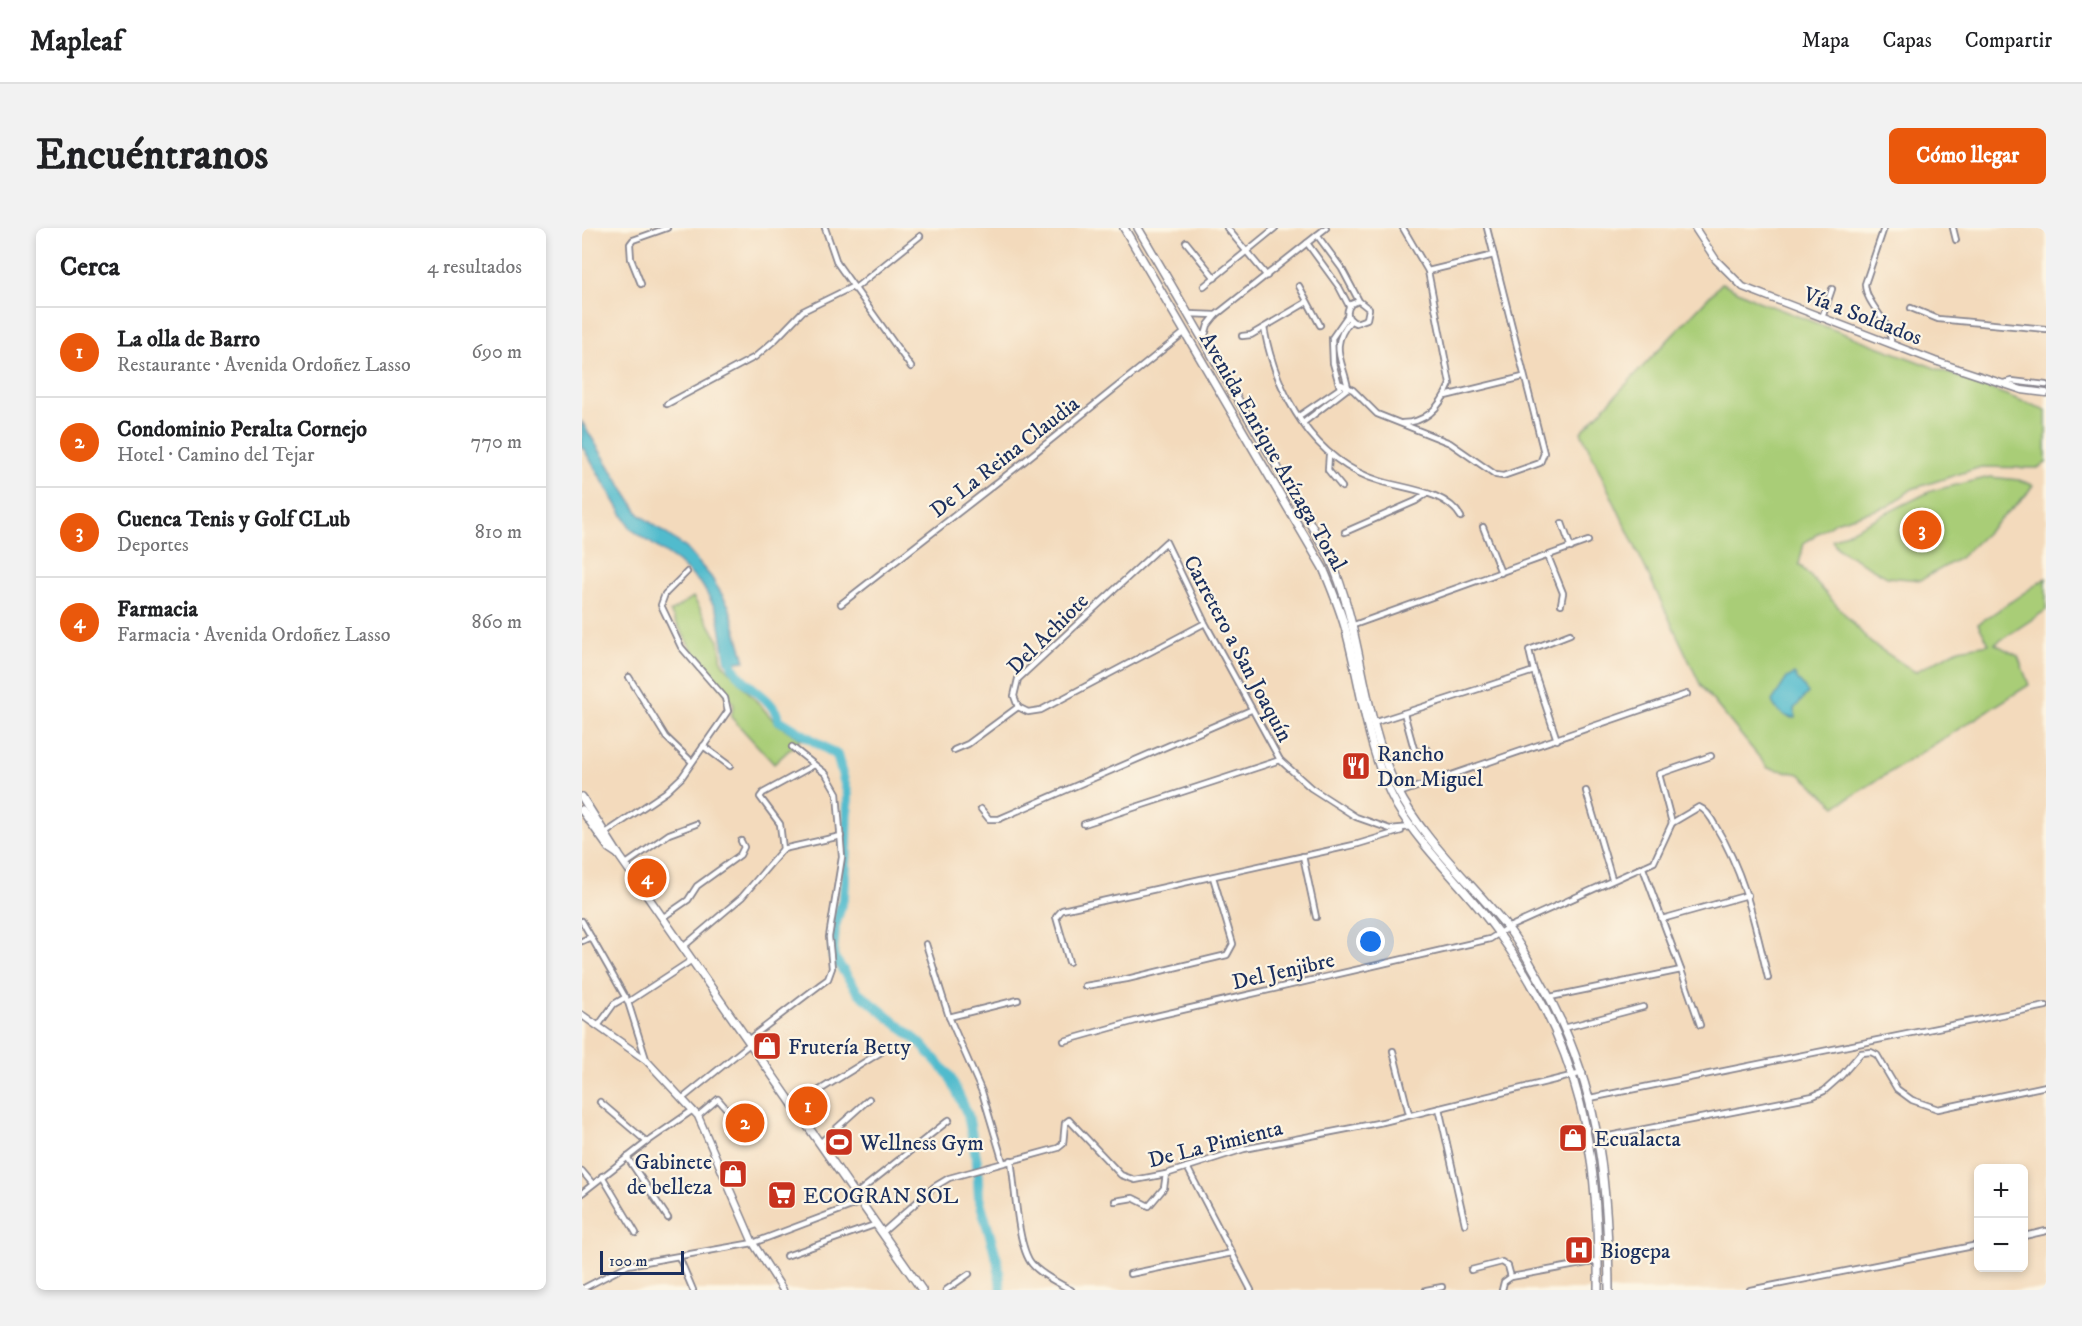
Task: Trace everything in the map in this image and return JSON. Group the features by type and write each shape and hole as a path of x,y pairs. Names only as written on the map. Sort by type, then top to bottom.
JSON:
{"main road":[{"name":"Avenida Enrique Arízaga Toral","path":"1124,228 1323,568 1349,626 1373,723 1389,772 1399,793 1421,826 1507,928 1550,997 1583,1073 1599,1138 1609,1213 1609,1290"},
{"name":"Avenida Enrique Arízaga Toral","path":"1138,228 1329,555 1339,578 1375,757 1398,806 1412,827 1499,933 1528,980 1574,1077 1590,1143 1597,1202 1598,1290"},
{"path":"582,797 604,835"},
{"path":"582,810 626,864 883,1232 918,1288"}],"street":[{"path":"641,284 631,259 630,244 633,240 667,228"},
{"path":"825,228 837,263 853,288 886,329 911,368"},
{"path":"1227,228 1267,276"},
{"path":"1204,286 1275,228"},
{"path":"1204,339 1208,325 1216,315 1326,228"},
{"path":"1399,423 1419,421 1436,408 1450,384 1428,271 1403,228"},
{"path":"1349,318 1332,338 1333,363 1341,384 1377,414 1450,443 1496,475 1503,476 1540,463 1544,453 1487,228"},
{"name":"Vía a Soldados","path":"1695,228 1716,260 1743,287 2003,384 2046,393"},
{"path":"1884,228 1865,284 1866,292 1890,332 1891,344"},
{"path":"1953,228 1956,240"},
{"path":"1317,235 1342,269 1359,301 1368,306 1369,316 1359,323 1349,318"},
{"path":"667,404 755,357 803,311 853,288 920,236"},
{"path":"1186,242 1215,278"},
{"path":"1307,243 1339,287 1349,306 1349,318 1339,337 1338,347 1348,388"},
{"path":"1428,271 1494,255"},
{"path":"1299,286 1320,325"},
{"path":"1822,318 1832,289"},
{"path":"1349,306 1359,301"},
{"path":"1242,336 1251,335 1307,303"},
{"path":"1911,308 1938,319 2046,329"},
{"path":"1189,314 1216,315"},
{"path":"1264,328 1269,355 1277,378 1303,423 1329,455 1360,474 1426,494 1451,505 1461,517"},
{"name":"De La Reina Claudia","path":"841,604 1185,332"},
{"path":"1445,396 1523,377"},
{"path":"2003,384 2012,381 2046,384"},
{"path":"1299,416 1333,393 1341,384"},
{"path":"1303,423 1348,388"},
{"path":"1329,455 1328,470 1342,488"},
{"path":"1345,532 1416,501 1426,494"},
{"path":"1562,524 1571,548"},
{"path":"1483,527 1500,573"},
{"path":"1349,626 1588,541"},
{"name":"Carretero a San Joaquín","path":"1166,542 1205,623 1280,760 1311,788 1356,817 1377,826 1402,830 1421,826"},
{"name":"Del Achiote","path":"1166,542 1018,679 1014,696 1018,707 1028,712 1041,710 1205,623"},
{"path":"1548,556 1563,593 1561,604"},
{"path":"604,835 666,792 692,762 728,711 728,704 681,647 661,605 665,594 687,572"},
{"path":"1557,740 1529,650 1570,634"},
{"path":"1373,723 1534,671"},
{"path":"629,677 666,737 692,762"},
{"path":"1399,793 1687,694"},
{"path":"954,750 968,744 1018,707"},
{"path":"981,809 988,819 999,819 1251,710"},
{"path":"1404,713 1414,749 1420,753 1428,750"},
{"path":"703,746 730,766"},
{"path":"683,1098 821,984 831,973 829,937 842,857 836,790 828,777 792,747"},
{"path":"1672,823 1659,774 1711,756"},
{"path":"1084,824 1280,760"},
{"path":"783,849 782,830 760,795 814,765"},
{"path":"1586,791 1612,879"},
{"path":"1700,1025 1643,868 1657,858 1672,823 1695,807 1702,807 1733,855 1748,895 1768,978"},
{"path":"626,864 669,834 696,824"},
{"path":"1069,962 1056,917 1062,910 1391,836 1402,830"},
{"path":"683,947 742,897 783,849 841,836"},
{"path":"662,918 688,900 698,886 740,855 744,847 741,841"},
{"path":"1303,856 1316,917"},
{"name":"Del Jenjibre","path":"1064,1041 1139,1020 1480,942 1612,879 1643,868"},
{"path":"1085,986 1127,979 1231,952 1233,944 1213,877"},
{"path":"1662,919 1748,895"},
{"path":"582,921 627,1000 646,1060"},
{"path":"582,941 591,937"},
{"path":"926,944 949,1017 982,1092 1003,1162"},
{"path":"598,1026 614,1004 627,1000 692,960"},
{"path":"1550,997 1681,970"},
{"path":"949,1017 1018,1000"},
{"path":"1590,1098 2046,1006"},
{"path":"1564,1028 1644,1007"},
{"path":"582,1015 646,1060 698,1116 753,1243 783,1290"},
{"path":"1394,1051 1409,1114"},
{"path":"1599,1138 1813,1096 1824,1091 1860,1053 1867,1051 1877,1055 1897,1089 1912,1100 1938,1109 2046,1086"},
{"path":"794,1106 881,1052"},
{"name":"De La Pimienta","path":"883,1232 934,1187 949,1178 1058,1148 1063,1144 1065,1124 1069,1120 1121,1175 1135,1180 1166,1174 1244,1149 1383,1122 1583,1073"},
{"path":"698,1116 718,1099 750,1136"},
{"path":"820,1143 869,1099"},
{"path":"600,1102 647,1142"},
{"path":"1439,1108 1465,1224"},
{"path":"582,1193 592,1183 693,1110"},
{"path":"856,1194 949,1120"},
{"path":"627,1157 668,1218"},
{"path":"1011,1160 1020,1227 1027,1256 1034,1267 1071,1290"},
{"path":"1188,1167 1251,1290"},
{"path":"582,1171 592,1183"},
{"path":"1115,1201 1133,1198 1149,1206 1164,1188 1166,1174"},
{"path":"602,1176 636,1233"},
{"path":"582,1289 628,1265 753,1243 862,1202"},
{"path":"786,1256 877,1224"},
{"path":"2028,1235 2046,1232"},
{"path":"1750,1290 1974,1246"},
{"path":"1130,1274 1233,1253"},
{"path":"679,1257 693,1290"},
{"path":"1502,1290 1504,1282 1511,1277 1598,1261"},
{"path":"1471,1270 1502,1262 1508,1266 1511,1277"},
{"path":"945,1290 969,1274"},
{"path":"1425,1290 1442,1287"}],"green space":[{"path":"1722,283 1758,301 2046,410 2046,463 2037,468 1981,467 1912,489 1889,506 1835,522 1804,543 1799,564 1871,643 1915,672 1959,649 1989,644 1978,624 2046,578 2046,610 1995,644 2018,656 2029,685 1836,806 1800,774 1768,768 1701,686 1581,432"},
{"path":"1990,477 2019,480 2033,485 2026,495 1960,558 1921,580 1887,577 1838,549 1832,540 1931,491"},
{"path":"693,597 719,641 722,663 777,724 801,739 774,764 731,717 734,704 695,655 670,612"}],"water":[{"path":"582,422 639,514 686,548 711,577 729,606 745,661 726,663 718,613 702,585 678,562 631,529 582,446"},
{"path":"1794,674 1808,693 1794,709 1795,718 1781,713 1772,701 1787,678"}],"waterway":[{"path":"729,650 731,662 736,671 767,701 779,720 837,755 848,795 847,848 844,896 835,926 833,956 858,992 920,1043 949,1075 968,1115 977,1162 979,1198 998,1263 1001,1290"}],"place":[{"name":"Cuenca Tenis y Golf CLub","path":"1922,530"},
{"name":"Rancho Don Miguel","path":"1356,766"},
{"name":"Farmacia","path":"647,878"},
{"name":"Frutería Betty","path":"767,1046"},
{"name":"La olla de Barro","path":"808,1106"},
{"name":"Condominio Peralta Cornejo","path":"745,1123"},
{"name":"Ecualacta","path":"1573,1138"},
{"name":"Wellness Gym","path":"839,1142"},
{"name":"Gabinete de belleza","path":"733,1174"},
{"name":"ECOGRAN SOL","path":"782,1195"},
{"name":"Biogepa","path":"1579,1250"}]}
